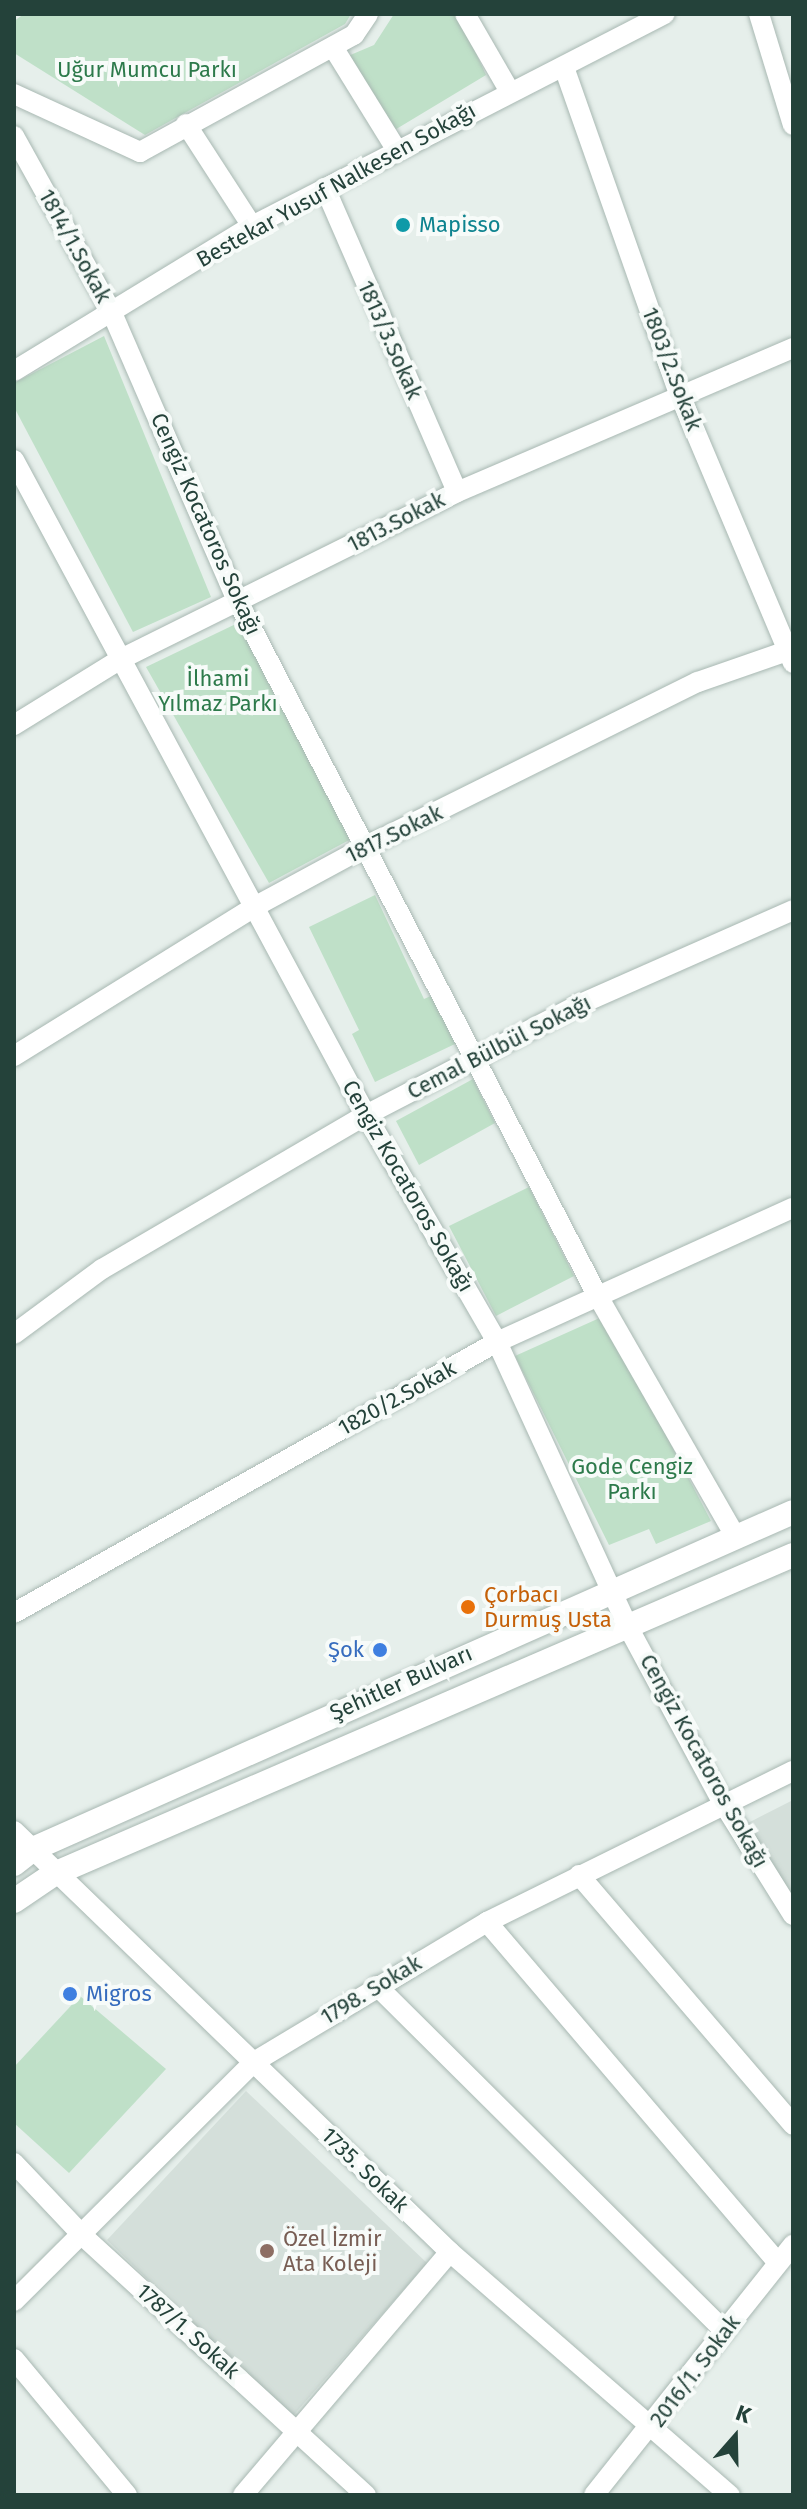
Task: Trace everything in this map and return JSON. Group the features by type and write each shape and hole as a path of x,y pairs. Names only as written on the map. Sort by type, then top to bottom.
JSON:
{"street":[{"path":"14,94 140,152 186,124 354,35 368,14"},
{"path":"465,14 510,92"},
{"name":"Bestekar Yusuf Nalkesen Sokağı","path":"14,371 252,226 510,92 565,70 630,20 665,14"},
{"path":"759,14 793,125"},
{"path":"333,47 396,149"},
{"name":"1803/2.Sokak","path":"565,70 679,393 791,654"},
{"path":"186,124 252,226"},
{"name":"1814/1.Sokak","path":"14,136 112,313"},
{"name":"1813/3.Sokak","path":"325,188 457,492"},
{"name":"Cengiz Kocatoros Sokağı","path":"112,313 237,600 596,1293 736,1537"},
{"name":"1813.Sokak","path":"14,725 121,659 457,492 679,393 793,348"},
{"name":"Cengiz Kocatoros Sokağı","path":"14,460 366,1115 497,1342 627,1625 723,1803 793,1915"},
{"name":"1817.Sokak","path":"14,1056 256,906 367,846 698,682 791,654"},
{"name":"Cemal Bülbül Sokağı","path":"14,1334 102,1269 366,1115 474,1057 793,910"},
{"name":"1820/2.Sokak","path":"14,1613 497,1342 596,1293 793,1208"},
{"name":"Şehitler Bulvarı","path":"24,1856 611,1589 793,1512"},
{"name":"Şehitler Bulvarı","path":"14,1901 54,1874 793,1555"},
{"name":"1798. Sokak","path":"14,2301 83,2236 254,2062 487,1922 793,1771"},
{"path":"723,1803 755,1801 793,1783"},
{"name":"1735. Sokak","path":"14,1831 24,1856 54,1874 450,2252 730,2495"},
{"path":"579,1875 793,2125"},
{"path":"487,1922 777,2262"},
{"path":"377,1986 725,2331"},
{"name":"1787/1. Sokak","path":"14,2163 83,2236 366,2495"},
{"name":"2016/1. Sokak","path":"594,2495 653,2426 793,2245"},
{"path":"243,2495 450,2252"},
{"path":"14,2359 127,2495"}],"shaded area":[{"path":"793,1800 793,1899 746,1824"},
{"name":"Özel İzmir Ata Koleji","path":"246,2091 427,2263 291,2418 107,2240"}],"green space":[{"name":"Uğur Mumcu Parkı","path":"24,14 351,14 345,24 145,135 14,53 14,21"},
{"path":"394,14 458,14 486,75 388,134 348,56 374,45"},
{"path":"104,336 211,597 133,632 14,407 14,383"},
{"name":"İlhami Yılmaz Parkı","path":"240,622 353,838 269,883 146,667"},
{"path":"375,895 424,999 433,995 457,1043 375,1082 352,1034 359,1030 309,927"},
{"path":"473,1079 495,1123 419,1165 396,1121"},
{"path":"529,1187 574,1276 496,1316 449,1226"},
{"name":"Gode Cengiz Parkı","path":"604,1316 711,1521 656,1544 649,1529 609,1545 515,1356"},
{"path":"80,1996 166,2069 69,2173 14,2123 14,2067"}],"place":[{"name":"Mapisso","path":"403,225"},
{"name":"Çorbacı Durmuş Usta","path":"468,1607"},
{"name":"Şok","path":"380,1650"},
{"name":"Migros","path":"70,1994"},
{"name":"Özel İzmir Ata Koleji","path":"267,2251"}]}
